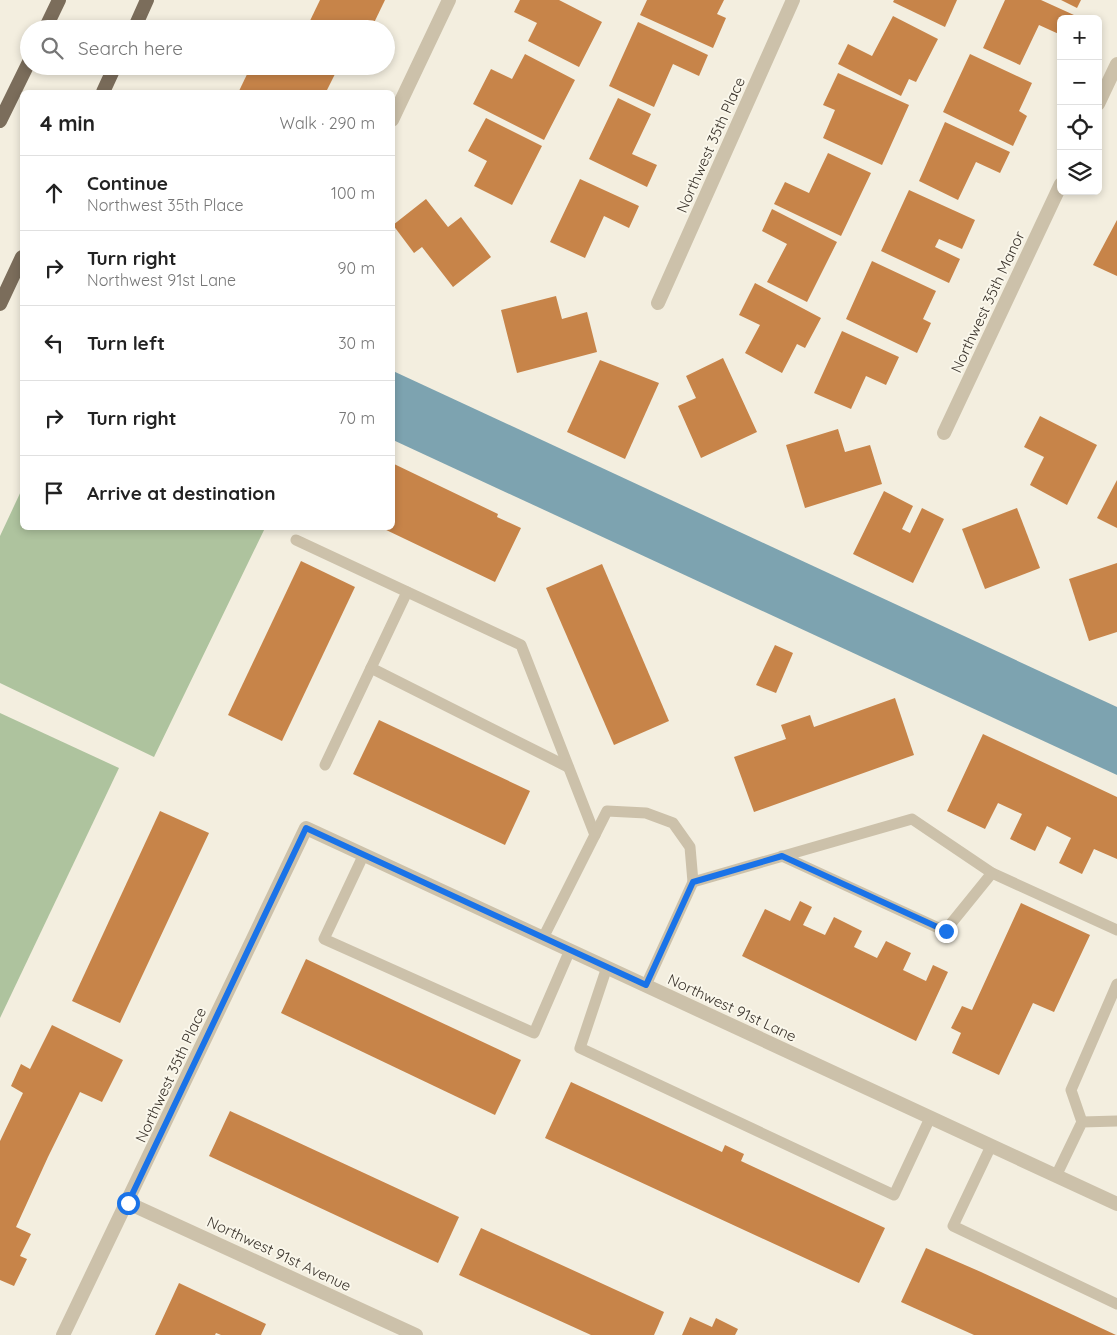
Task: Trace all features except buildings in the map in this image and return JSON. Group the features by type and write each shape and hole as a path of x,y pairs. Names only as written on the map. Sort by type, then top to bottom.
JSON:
{"main road":[{"path":"49,20 59,0"},
{"path":"138,20 148,0"},
{"path":"0,121 23,75"},
{"path":"104,90 111,75"},
{"path":"0,304 20,262"}],"street":[{"path":"395,114 449,0"},
{"name":"Northwest 35th Place","path":"658,303 793,0"},
{"path":"1102,96 1117,64"},
{"name":"Northwest 35th Manor","path":"944,433 1057,193"},
{"name":"Northwest 35th Place","path":"63,1335 128,1203 306,828"},
{"name":"Northwest 91st Lane","path":"306,828 1117,1204"},
{"name":"Northwest 91st Avenue","path":"128,1203 416,1335"}],"lane":[{"path":"296,540 520,645 595,835"},
{"path":"325,765 407,592"},
{"path":"371,668 568,767"},
{"path":"544,938 607,811 646,813 673,824 690,847 693,882 646,985"},
{"path":"693,882 912,818 992,873 1117,930"},
{"path":"364,854 324,939 534,1034 570,950"},
{"path":"782,856 946,931 992,873"},
{"path":"607,968 580,1048 894,1196 930,1118"},
{"path":"1056,1176 1082,1122 1071,1090 1117,984"},
{"path":"1082,1122 1117,1120"},
{"path":"991,1146 953,1226 1117,1304"}],"green space":[{"path":"20,493 20,530 264,530 154,757 0,683 0,536"},
{"path":"0,713 119,768 0,1018"}],"water":[{"path":"395,372 1117,707 1117,775 395,441"}],"route":[{"path":"128,1203 306,828 646,985 693,882 782,856 946,931"}]}
